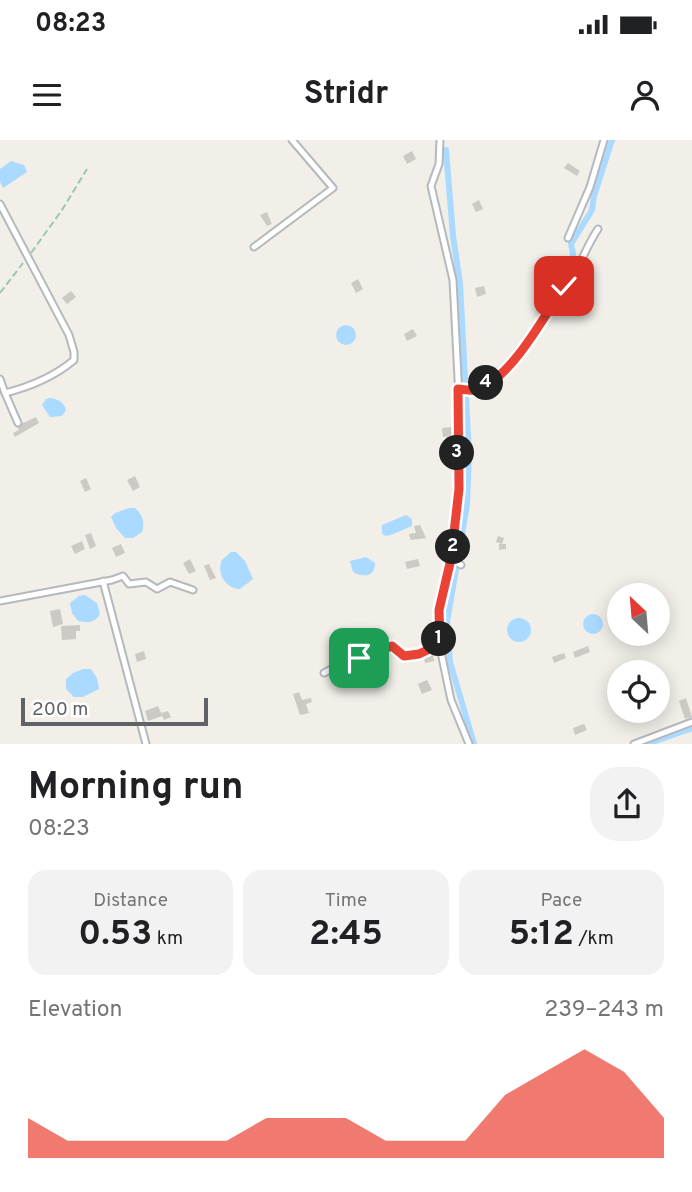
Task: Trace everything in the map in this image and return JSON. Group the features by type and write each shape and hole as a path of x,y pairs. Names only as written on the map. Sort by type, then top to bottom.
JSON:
{"street":[{"path":"254,247 333,188 292,140"},
{"path":"440,140 439,164 431,186 453,281 459,489 451,559 439,610 440,644 451,700 469,744"},
{"path":"568,238 590,187 604,140"},
{"path":"0,204 69,335 74,352 74,360 65,368 23,388 5,393"},
{"path":"458,389 475,390 501,373 520,354 573,275 598,229"},
{"path":"0,379 18,423"},
{"path":"451,559 461,565"},
{"path":"0,601 123,576 129,584 146,582 157,589 170,582 193,590"},
{"path":"103,581 146,744"},
{"path":"324,673 348,660 392,646 404,656 419,654 440,644"},
{"path":"634,744 692,722"}],"path":[{"path":"0,292 40,242 87,169"}],"water":[{"path":"11,161 24,165 27,172 3,188 0,169"},
{"path":"342,325 350,325 356,335 350,345 342,345 336,339 336,331"},
{"path":"50,398 64,405 66,410 62,416 50,417 42,405"},
{"path":"129,508 135,508 142,516 142,532 133,538 125,538 111,517"},
{"path":"406,515 412,519 412,526 391,535 385,536 382,533 382,525"},
{"path":"231,552 236,552 245,561 253,579 240,589 230,586 221,575 222,560"},
{"path":"366,557 375,563 373,571 364,575 353,572 350,561"},
{"path":"85,595 97,603 100,614 90,622 78,621 72,613 70,603"},
{"path":"593,614 600,617 603,624 600,631 593,634 586,631 583,624 586,617"},
{"path":"519,618 528,621 531,630 528,639 519,642 510,639 507,630 510,621"},
{"path":"83,669 91,669 97,678 99,689 83,697 74,697 66,689 66,679"}],"building":[{"path":"412,151 416,159 407,164 403,156"},
{"path":"568,163 580,171 577,176 564,168"},
{"path":"479,200 483,209 476,212 472,204"},
{"path":"267,212 272,224 267,226 260,215"},
{"path":"358,279 363,289 356,293 351,283"},
{"path":"484,286 486,294 477,297 475,288"},
{"path":"71,291 76,297 67,304 62,298"},
{"path":"413,329 417,336 407,341 404,334"},
{"path":"36,417 39,423 15,437 13,433 19,430 17,426"},
{"path":"452,427 453,436 443,437 442,428"},
{"path":"135,476 140,487 133,491 127,480"},
{"path":"86,478 91,489 85,492 80,481"},
{"path":"420,525 426,538 411,540 409,534 416,533 414,526"},
{"path":"91,533 96,546 90,549 85,535"},
{"path":"498,536 504,538 502,544 496,542"},
{"path":"82,541 85,549 75,554 71,546"},
{"path":"121,544 125,553 116,557 112,548"},
{"path":"499,544 506,544 506,549 499,550"},
{"path":"190,559 196,571 189,574 183,563"},
{"path":"418,559 420,566 407,569 405,562"},
{"path":"209,564 216,578 210,580 204,566"},
{"path":"60,609 63,624 53,627 50,611"},
{"path":"80,625 80,631 76,631 76,639 62,640 61,626"},
{"path":"588,646 590,652 575,658 573,652"},
{"path":"144,651 146,659 137,662 135,654"},
{"path":"432,651 434,661 425,663 423,653"},
{"path":"564,653 566,658 554,663 552,657"},
{"path":"427,680 432,690 422,694 418,684"},
{"path":"299,692 302,700 311,698 312,702 306,704 309,713 300,715 293,694"},
{"path":"686,698 692,717 685,719 679,701"},
{"path":"158,706 161,713 168,711 171,717 164,720 162,716 148,721 145,711"},
{"path":"584,724 587,730 575,735 573,728"}],"waterway":[{"path":"466,386 484,379 508,361 554,296 570,265 573,254 571,244 592,210 612,140"},
{"path":"446,150 460,283 469,455 467,505 447,622 450,662 474,744"},
{"path":"647,744 692,728"}],"route":[{"path":"359,658 392,646 404,656 419,654 440,644 439,610 451,559 459,489 458,389 475,390 501,373 520,354 564,286"}]}
